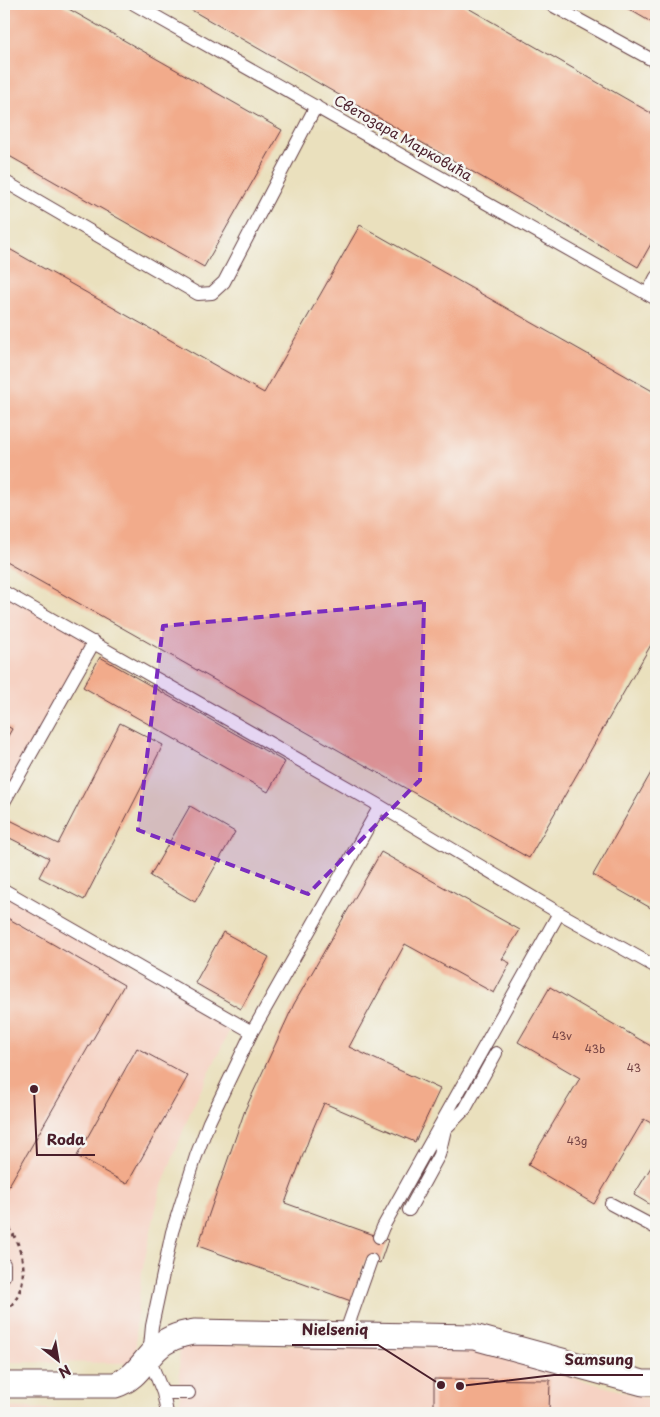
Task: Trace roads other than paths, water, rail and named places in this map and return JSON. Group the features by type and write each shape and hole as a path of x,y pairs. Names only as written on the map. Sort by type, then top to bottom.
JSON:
{"street":[{"path":"4,1385 115,1385 132,1377 157,1349 170,1339 181,1334 194,1332 474,1337 643,1383 656,1383"}],"lane":[{"name":"Светозара Марковића","path":"134,4 652,296"},
{"path":"550,4 656,62"},
{"path":"4,181 198,294 212,293 224,282 316,106"},
{"path":"652,296 656,277"},
{"path":"4,592 380,806 559,913 656,967"},
{"path":"4,802 94,642"},
{"path":"167,1413 163,1393 149,1358 152,1326 160,1282 180,1202 209,1122 252,1032 380,806"},
{"path":"4,890 252,1032"},
{"path":"379,1237 382,1227 559,913"},
{"path":"430,1144 465,1109 496,1053"},
{"path":"409,1210 439,1155 450,1106"},
{"path":"610,1204 656,1228"},
{"path":"345,1334 371,1260"},
{"path":"4,1264 4,1276"},
{"path":"163,1393 190,1393"}],"place":[{"name":"Roda","path":"34,1089"},
{"name":"Nielseniq","path":"441,1385"},
{"name":"Samsung","path":"460,1386"}]}
